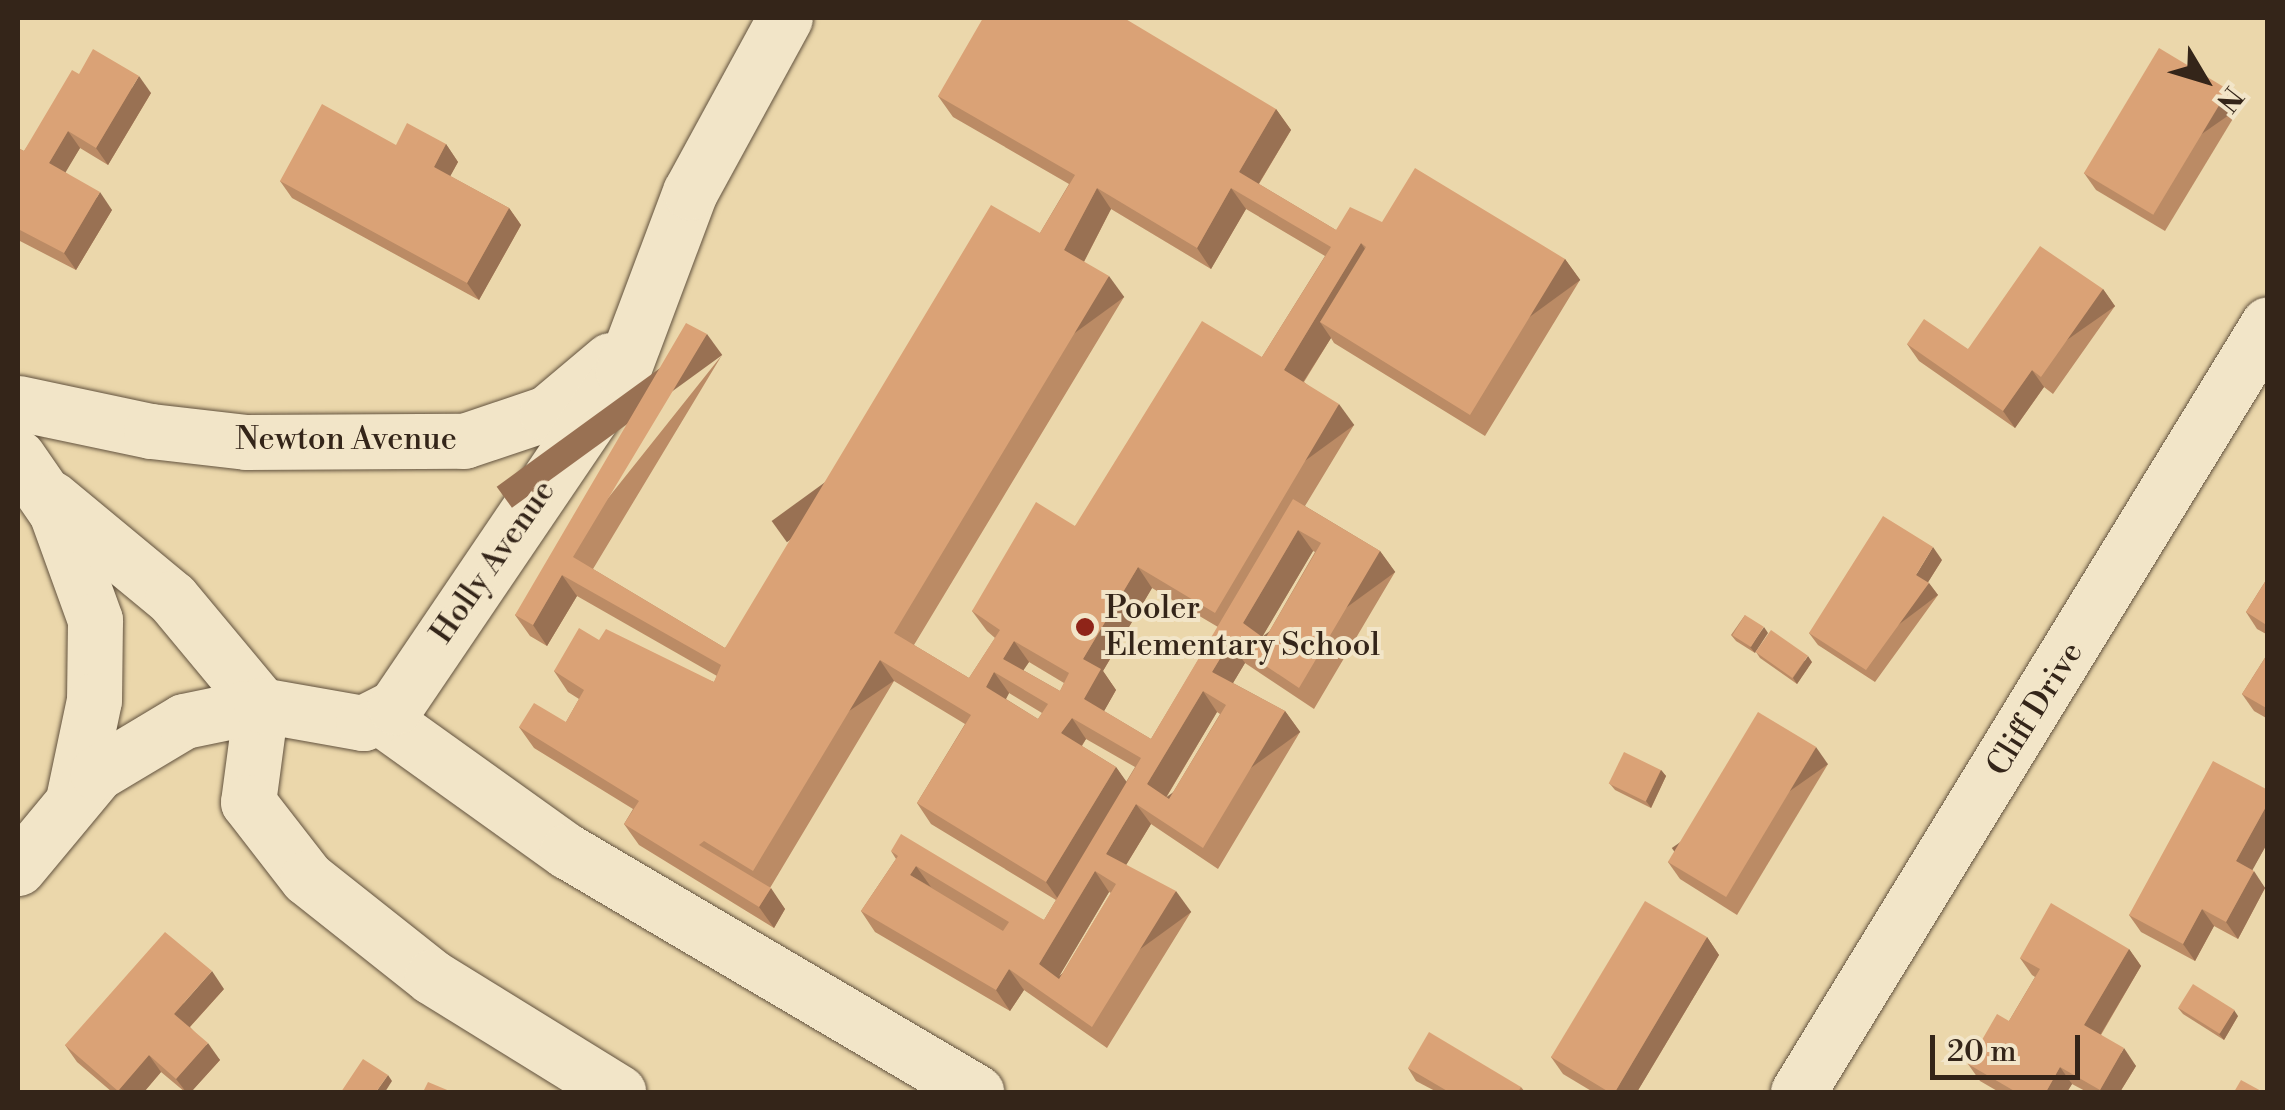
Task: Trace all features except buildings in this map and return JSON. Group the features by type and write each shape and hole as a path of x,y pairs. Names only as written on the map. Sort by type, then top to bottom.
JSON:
{"street":[{"name":"Holly Avenue","path":"381,718 603,404 642,334 706,158 785,18"},
{"name":"Newton Avenue","path":"18,403 151,431 246,442 485,436 547,413 594,379 640,317 662,271"},
{"name":"Cliff Drive","path":"1805,1090 2268,324"},
{"path":"31,475 127,554 172,598 261,705 248,802 307,878 432,977 618,1092"},
{"path":"31,475 76,556 95,620 94,700 74,795"},
{"path":"18,868 74,795 166,728 261,705 354,724 381,718 567,851 976,1092"}],"place":[{"name":"Pooler Elementary School","path":"1085,627"}]}
